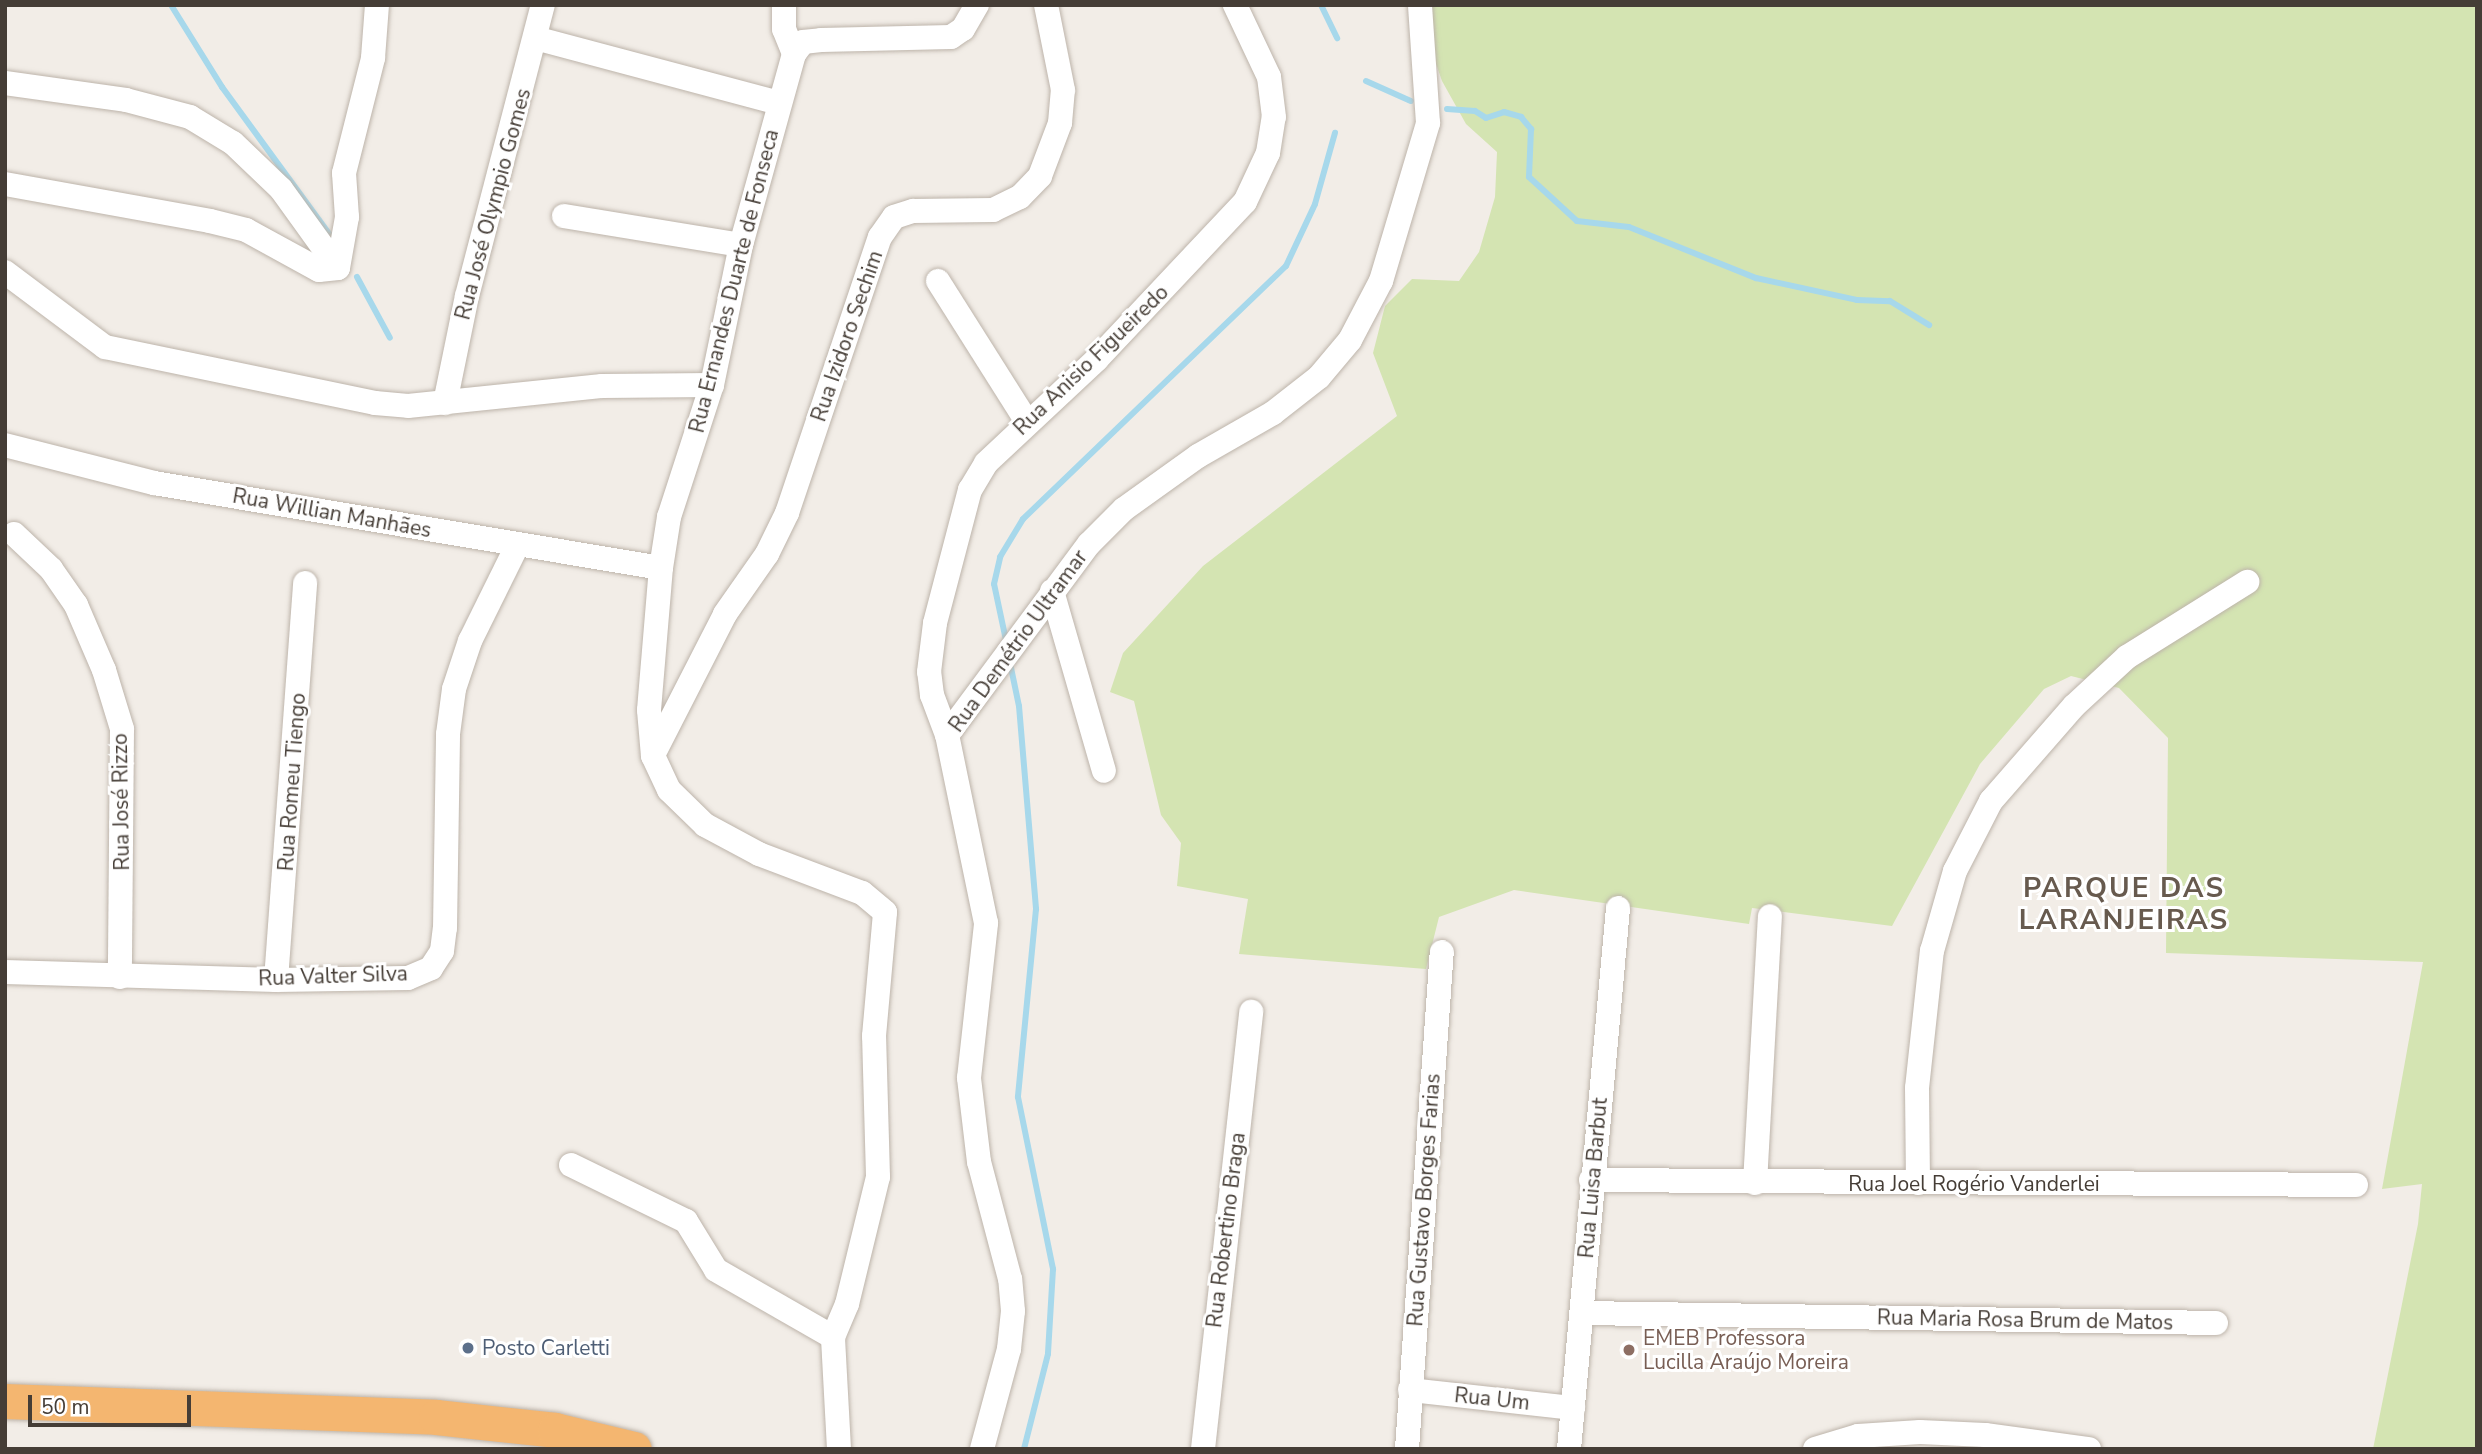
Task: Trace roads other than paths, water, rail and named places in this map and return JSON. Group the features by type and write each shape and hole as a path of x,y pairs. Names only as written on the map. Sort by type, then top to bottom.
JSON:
{"highway":[{"path":"6,1402 436,1418 555,1430 634,1449"}],"street":[{"path":"338,268 347,217 344,173 373,58 376,5"},
{"name":"Rua José Olympio Gomes","path":"445,403 467,296 543,5"},
{"path":"784,5 784,29 794,54"},
{"path":"794,54 803,42 821,40 951,37 963,29 977,5"},
{"name":"Rua Izidoro Sechim","path":"653,756 725,614 767,554 787,513 880,237 894,217 913,211 993,210 1020,197 1040,176 1060,123 1063,90 1046,5"},
{"name":"Rua Anisio Figueiredo","path":"947,735 929,673 953,541 970,490 986,463 1105,351 1245,202 1268,153 1274,117 1269,77 1235,5"},
{"name":"Rua Demétrio Ultramar","path":"982,1449 1009,1349 1013,1311 1010,1279 979,1162 969,1078 986,923 947,735 1052,591 1124,509 1198,456 1273,413 1319,377 1350,340 1381,281 1428,123 1420,5"},
{"path":"536,38 780,103"},
{"name":"Rua Ernandes Duarte de Fonseca","path":"794,54 741,245 712,385 669,517 661,568 649,710 653,756 669,790 705,825 759,854 862,893 885,912 874,1036 878,1177 847,1304 833,1337 839,1449"},
{"path":"5,83 126,100 190,117 233,144 281,190 338,268"},
{"path":"5,184 246,230 319,270 338,268"},
{"path":"564,216 741,245"},
{"path":"5,272 105,346 375,403 445,403 602,386 712,385"},
{"path":"938,281 1027,422"},
{"name":"Rua Willian Manhães","path":"5,445 154,483 661,568"},
{"name":"Rua José Rizzo","path":"14,534 51,569 76,606 104,670 122,729 120,977"},
{"name":"Rua Valter Silva","path":"5,972 276,980 408,978 431,968 442,951 454,689 470,641 517,545"},
{"path":"1918,1183 1917,1088 1932,951 1955,871 1991,801 2037,745 2127,657 2248,582"},
{"name":"Rua Romeu Tiengo","path":"276,980 305,583"},
{"path":"1052,591 1104,771"},
{"name":"Rua Luisa Barbut","path":"1569,1449 1591,1180 1618,908"},
{"path":"1755,1183 1770,916"},
{"name":"Rua Gustavo Borges Farias","path":"1406,1449 1442,952"},
{"name":"Rua Robertino Braga","path":"1203,1449 1251,1012"},
{"path":"570,1165 686,1221 716,1270 833,1337"},
{"name":"Rua Joel Rogério Vanderlei","path":"1591,1180 2356,1185"},
{"name":"Rua Maria Rosa Brum de Matos","path":"1582,1313 2216,1323"},
{"name":"Rua Um","path":"1410,1390 1573,1408"},
{"path":"1815,1449 1858,1436 1920,1432 1985,1435 2089,1449"}],"waterway":[{"path":"171,5 222,87 330,235"},
{"path":"1321,5 1337,38"},
{"path":"1366,81 1411,101"},
{"path":"1447,109 1475,111 1486,118 1504,112 1521,117 1531,129 1529,177 1577,221 1629,227 1756,278 1857,300 1890,301 1929,325"},
{"path":"1007,645 994,584 1000,557 1023,519 1286,266 1315,204 1335,133"},
{"path":"357,277 390,338"},
{"path":"1010,663 1019,706 1036,909 1018,1097 1053,1269 1048,1354 1024,1449"}],"place":[{"name":"Posto Carletti","path":"468,1348"},
{"name":"EMEB Professora Lucilla Araújo Moreira","path":"1629,1350"}],"district":[{"name":"PARQUE DAS LARANJEIRAS","path":"2124,904"}]}
